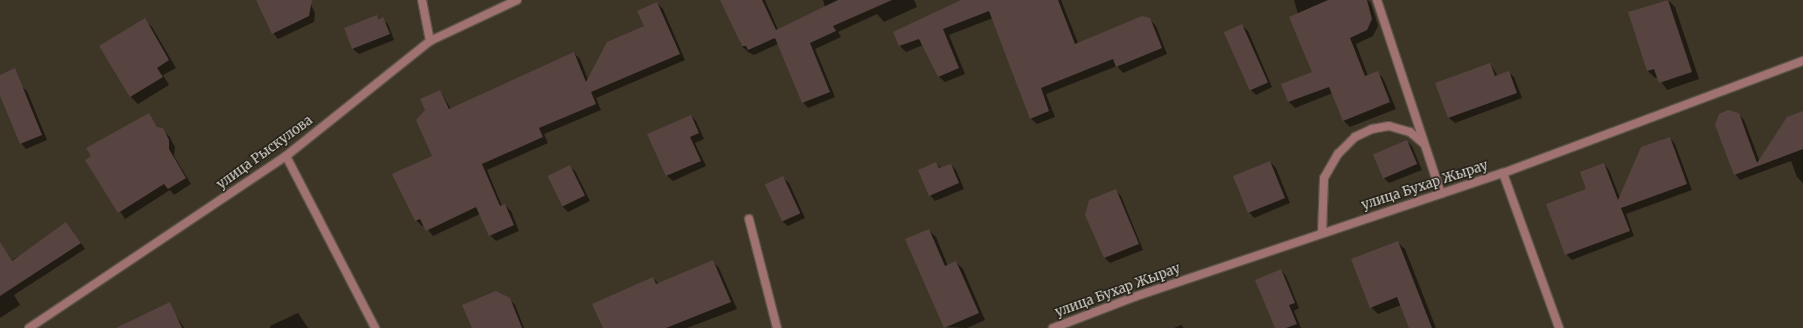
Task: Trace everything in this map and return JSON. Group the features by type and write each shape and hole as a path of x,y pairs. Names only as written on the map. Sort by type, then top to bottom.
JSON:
{"street":[{"path":"422,0 430,41"},
{"name":"улица Рыскулова","path":"28,328 286,156 430,41 516,0"},
{"path":"1377,0 1441,194"},
{"name":"улица Бухар Жырау","path":"1053,328 1134,297 1503,173 1803,61"},
{"path":"1322,233 1324,178 1338,154 1355,137 1372,129 1389,126 1410,132 1424,143"},
{"path":"286,156 375,328"},
{"path":"1503,173 1558,328"},
{"path":"749,219 777,328"}],"building":[{"path":"256,0 312,0 309,16 272,34"},
{"path":"720,0 762,0 776,30 838,0 892,0 833,26 836,31 810,43 830,92 802,103 775,38 748,50 746,46 742,46"},
{"path":"961,0 1058,0 1075,44 1142,16 1150,18 1162,48 1116,67 1113,59 1041,88 1049,111 1030,119 989,11 943,29 959,68 938,77 919,39 899,46 893,32"},
{"path":"1328,0 1367,0 1372,19 1367,30 1350,38 1365,76 1378,71 1390,102 1343,121 1329,87 1288,102 1281,84 1312,72 1289,17"},
{"path":"1668,0 1692,72 1659,83 1654,69 1647,71 1628,12"},
{"path":"657,2 680,54 591,92 596,104 539,128 543,137 482,164 500,206 505,204 514,225 489,236 476,207 426,231 420,219 415,221 392,174 432,156 416,120 425,110 420,99 440,90 449,109 574,52 586,82 607,42 644,26 637,11"},
{"path":"377,15 379,19 383,17 390,34 352,49 344,28"},
{"path":"145,18 169,60 157,68 163,77 130,97 99,46"},
{"path":"1242,24 1268,82 1250,91 1224,32"},
{"path":"1490,63 1495,76 1509,71 1517,93 1448,118 1435,83"},
{"path":"15,68 42,135 20,144 0,96 0,75"},
{"path":"1728,110 1739,113 1757,163 1787,117 1803,111 1803,149 1734,175 1715,125 1719,114"},
{"path":"149,113 157,127 163,128 169,140 169,149 186,178 168,189 164,184 118,213 85,160 91,156 86,148"},
{"path":"691,115 699,133 690,137 701,161 666,176 647,134"},
{"path":"1670,137 1687,184 1621,208 1630,231 1565,255 1546,204 1586,189 1580,172 1604,163 1618,200 1641,147"},
{"path":"1407,140 1417,164 1383,178 1373,154"},
{"path":"1270,161 1285,198 1248,213 1233,176"},
{"path":"936,162 939,168 951,164 959,183 929,196 918,170"},
{"path":"570,165 585,196 562,207 548,176"},
{"path":"783,176 800,213 782,222 765,184"},
{"path":"1116,189 1139,244 1104,258 1085,215 1089,200"},
{"path":"66,222 81,243 0,296 0,242 12,261"},
{"path":"929,229 945,266 956,261 979,313 944,328 905,239"},
{"path":"1398,241 1432,328 1409,328 1397,297 1370,308 1351,259"},
{"path":"713,260 731,302 666,328 603,328 592,304 653,277 656,284"},
{"path":"1281,269 1295,303 1289,305 1297,324 1286,328 1275,328 1255,280"},
{"path":"496,291 510,298 522,328 472,328 462,305"},
{"path":"170,302 182,328 116,328"}]}
